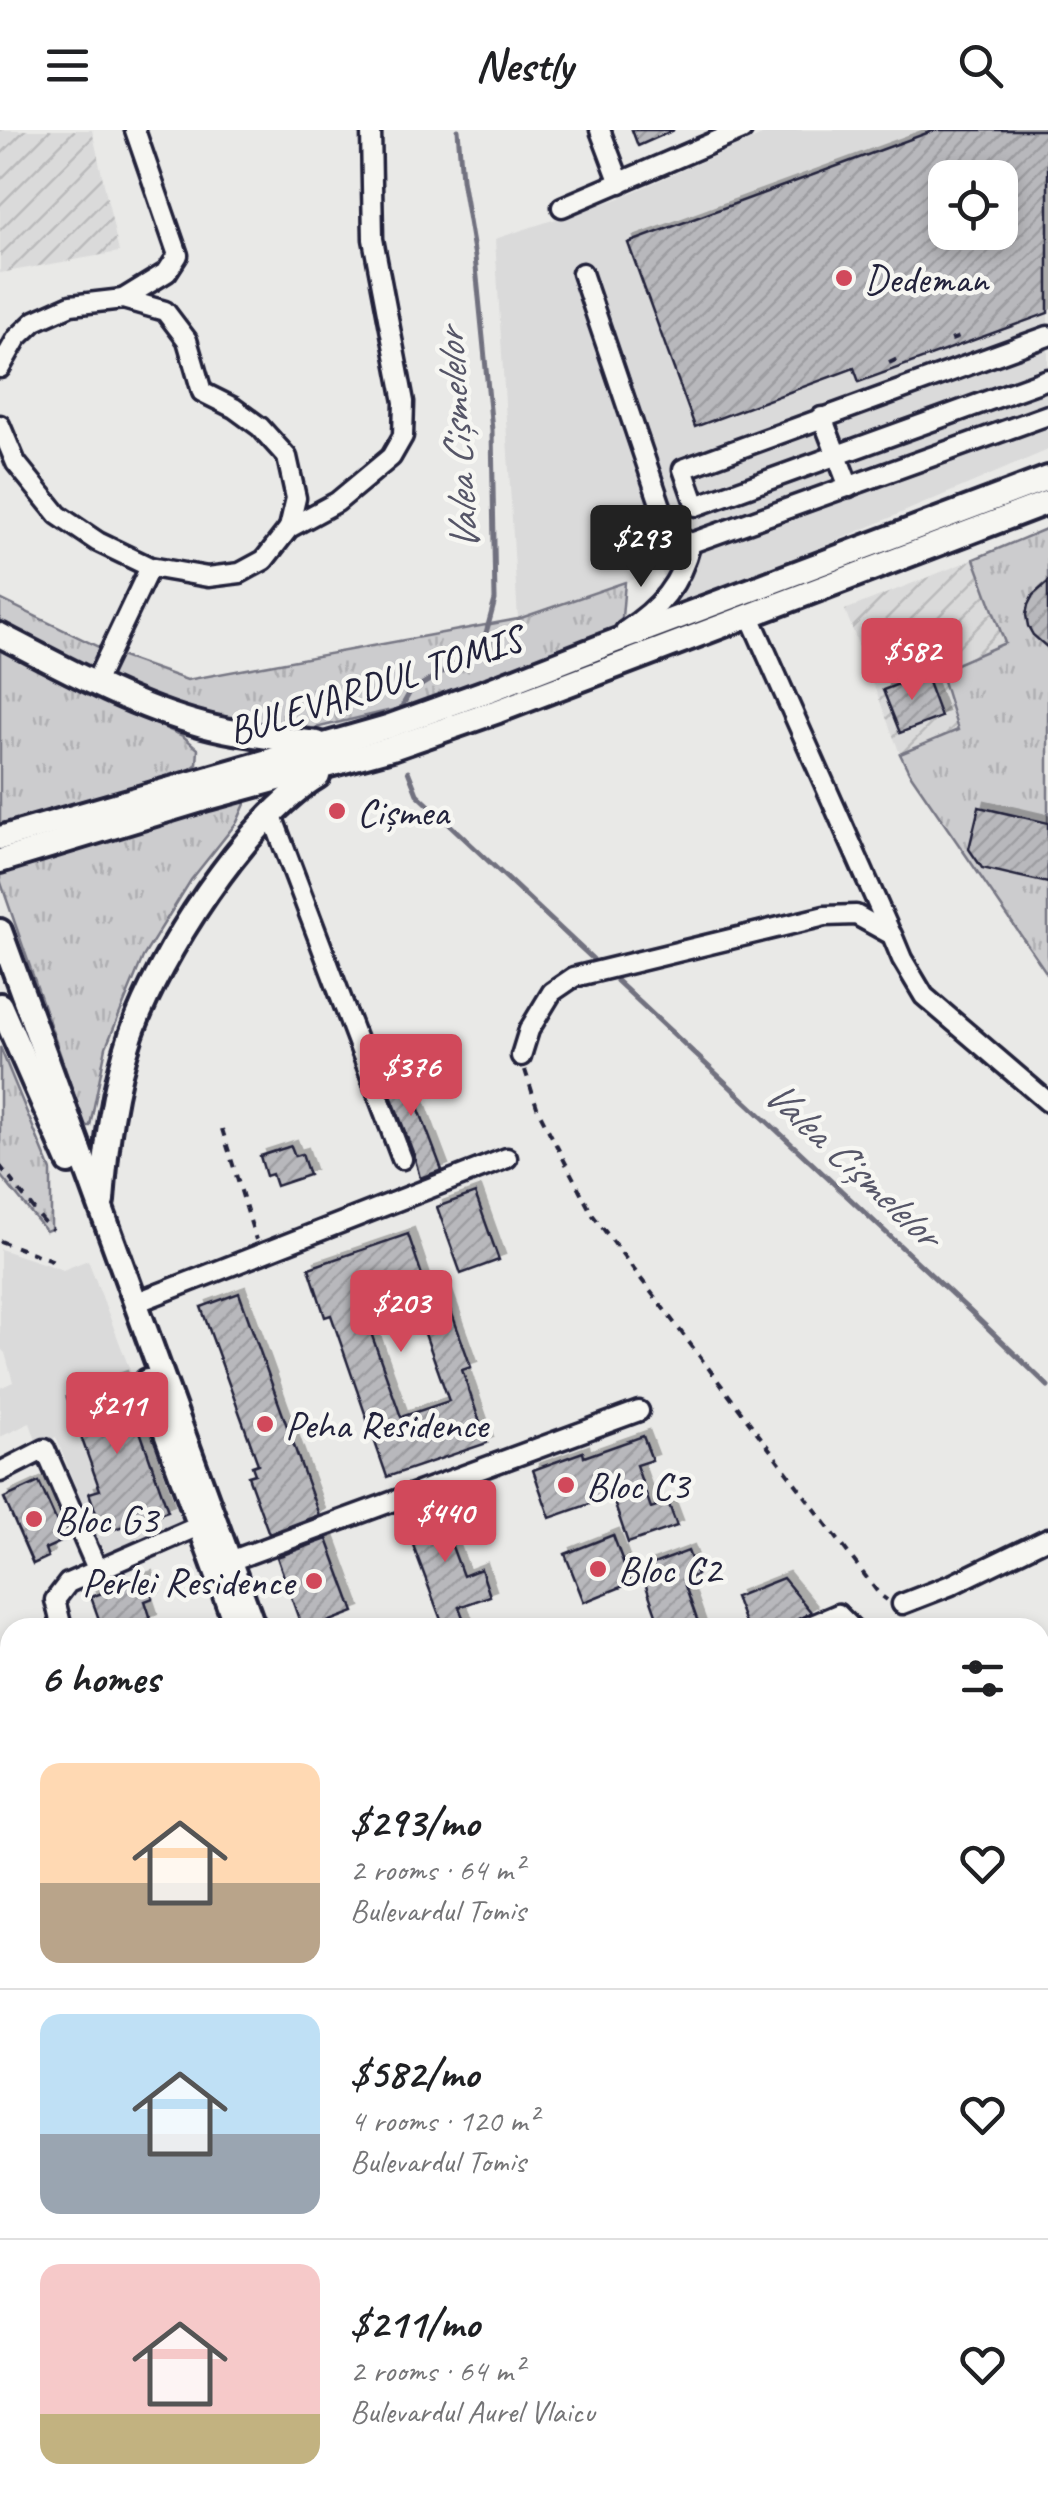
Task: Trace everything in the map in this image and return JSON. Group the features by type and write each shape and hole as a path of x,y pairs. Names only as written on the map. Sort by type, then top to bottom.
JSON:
{"main road":[{"name":"BULEVARDUL TOMIS","path":"0,861 208,798 333,755 605,645 1048,478"},
{"name":"BULEVARDUL TOMIS","path":"0,838 262,762 333,755 498,711 1048,502"},
{"path":"0,635 95,683 166,713 205,726 333,755"},
{"path":"102,1210 114,1096 132,1032 159,974 190,918 230,862 271,813 333,755"},
{"path":"0,931 250,1618"},
{"path":"0,1005 66,1155 234,1618"}],"street":[{"path":"123,299 168,272 178,255 135,130"},
{"path":"0,426 16,463 58,515 98,542 150,567 208,577 240,574 264,560 289,528 337,502 391,457 403,436 404,402 373,239 371,130"},
{"path":"600,130 620,182"},
{"path":"562,207 742,130"},
{"path":"582,273 670,532 691,543 1048,415"},
{"path":"0,368 17,338 36,321 71,305 123,299 165,311 187,340 202,392 260,427 287,457 296,498 289,528"},
{"path":"1048,336 683,468 696,506 1048,379"},
{"path":"822,417 848,487"},
{"path":"605,645 661,604 679,575 691,543"},
{"path":"95,683 150,567"},
{"path":"749,614 892,935 924,996 1048,1102"},
{"path":"271,813 402,1159"},
{"path":"521,1056 529,1030 552,992 574,977 825,916 856,915 892,935"},
{"path":"135,1303 508,1158"},
{"path":"230,1560 639,1411"},
{"path":"0,1472 46,1449 97,1569"},
{"path":"60,1618 55,1600 68,1583 200,1525"},
{"path":"902,1604 1048,1538"}],"path":[{"path":"951,340 965,335"},
{"path":"889,362 900,358"},
{"path":"521,1056 538,1110 592,1214 879,1594 893,1604 902,1604"},
{"path":"222,1129 260,1254"},
{"path":"0,1166 53,1230"},
{"path":"0,1241 60,1263"}],"shaded area":[{"path":"0,130 92,130 119,252 0,273"},
{"path":"773,130 1048,130 1048,450 675,610 661,570 518,619 495,239 617,199"},
{"path":"974,559 1005,644 959,730 900,754 845,610"},
{"path":"0,1249 63,1270 88,1260 189,1525 103,1557 56,1437 38,1446 30,1423 0,1437 0,1388 13,1382 0,1348"}],"green space":[{"path":"1048,528 1048,975 900,754 958,730 940,671 1005,643 974,559"},
{"path":"625,582 621,629 413,705 307,730 258,727 175,707 98,676 0,627 0,599 111,653 187,680 518,619"},
{"path":"0,649 183,736 198,749 197,764 187,772 0,825"},
{"path":"238,798 245,804 237,822 191,880 143,957 106,1047 90,1126 85,1126 0,880 0,870"},
{"path":"0,1047 51,1171 51,1229 46,1231 0,1175"}],"building":[{"path":"632,130 674,130 638,146"},
{"name":"Dedeman","path":"935,130 1048,130 1048,313 859,382 854,368 695,427 628,243"},
{"path":"1048,582 1048,648 1033,635 1026,615 1033,595"},
{"path":"925,674 941,717 900,733 883,690"},
{"path":"979,807 1048,823 1048,883 982,868 969,849"},
{"path":"400,1059 442,1170 420,1178 380,1067"},
{"path":"291,1146 295,1156 302,1154 309,1175 276,1186 272,1174 266,1176 260,1156"},
{"path":"475,1193 499,1260 461,1274 437,1207"},
{"path":"408,1234 430,1299 445,1294 471,1367 462,1370 487,1443 387,1477 331,1315 325,1317 309,1268","holes":["409,1289 449,1401 401,1417 361,1305"]},
{"path":"239,1293 319,1515 269,1534 248,1476 255,1474 252,1466 258,1464 201,1307"},
{"path":"121,1377 168,1511 103,1533 89,1493 100,1490 67,1397"},
{"path":"643,1436 652,1460 636,1465 651,1508 668,1502 677,1526 628,1543 612,1496 550,1518 533,1470"},
{"name":"Bloc G3","path":"39,1482 65,1540 45,1549 48,1557 33,1564 4,1498"},
{"path":"454,1502 463,1527 447,1533 463,1576 481,1569 490,1596 459,1607 463,1618 440,1618 404,1521"},
{"name":"Bloc C2","path":"613,1535 631,1583 584,1602 565,1554"},
{"name":"Perlei Residence","path":"327,1539 354,1612 338,1618 298,1618 277,1557"},
{"path":"688,1551 697,1575 683,1580 696,1618 655,1618 640,1569"},
{"path":"146,1577 153,1598 145,1601 151,1618 98,1618 91,1597"},
{"path":"783,1578 811,1612 801,1618 743,1618 735,1597"}],"waterway":[{"name":"Valea Cișmelelor","path":"401,708 410,692 473,653 486,633 495,600 492,430 458,130"},
{"name":"Valea Cișmelelor","path":"408,771 417,794 593,959"},
{"name":"Valea Cișmelelor","path":"617,981 1048,1386"}],"place":[{"name":"Dedeman","path":"844,278"},
{"name":"Cișmea","path":"337,811"},
{"name":"Peha Residence","path":"265,1424"},
{"name":"Bloc C3","path":"566,1485"},
{"name":"Bloc G3","path":"34,1519"},
{"name":"Bloc C2","path":"598,1569"},
{"name":"Perlei Residence","path":"314,1581"}]}
